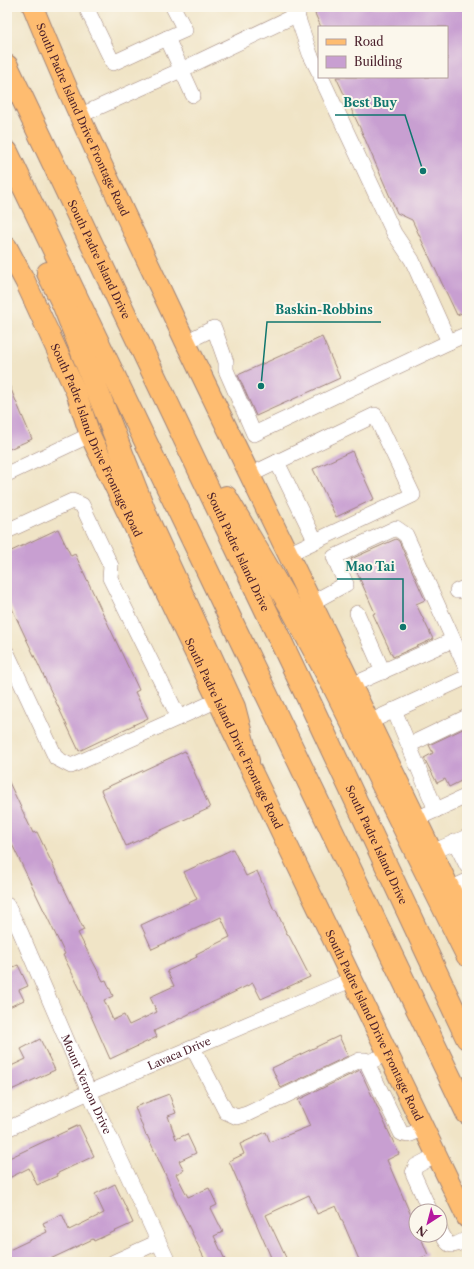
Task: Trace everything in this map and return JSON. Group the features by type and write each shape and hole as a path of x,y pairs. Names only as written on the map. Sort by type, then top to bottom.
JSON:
{"highway":[{"name":"South Padre Island Drive","path":"7,66 467,1038"},
{"path":"7,152 467,1113"},
{"path":"7,187 64,306 148,520 234,707 248,761"},
{"path":"199,469 227,498 292,609 335,689 467,955"}],"main road":[{"path":"24,7 58,69"},
{"name":"South Padre Island Drive Frontage Road","path":"33,7 79,116 311,603 432,852 458,885 467,924"},
{"name":"South Padre Island Drive Frontage Road","path":"8,251 25,281 76,392 90,435 467,1218"}],"street":[{"path":"86,7 113,63 185,30 173,7"},
{"path":"79,116 181,70 296,10 310,54 318,70"},
{"path":"167,38 193,95"},
{"path":"321,78 394,233 412,260 449,342"},
{"path":"186,342 214,328 226,362 226,370 254,434"},
{"path":"234,443 467,334"},
{"path":"250,475 375,416 413,495 288,554"},
{"path":"7,474 90,435"},
{"path":"277,462 315,540"},
{"path":"7,531 72,501 82,505 111,566 110,578 179,718"},
{"path":"311,603 346,584 334,557 396,528 406,535 467,670"},
{"path":"357,613 383,672"},
{"path":"352,685 453,640"},
{"path":"7,653 56,758 71,766 218,700"},
{"path":"370,722 467,677"},
{"path":"394,710 436,810"},
{"path":"409,745 467,717"},
{"path":"416,819 467,796"},
{"path":"432,852 461,839 467,866"},
{"name":"Mount Vernon Drive","path":"7,905 13,934 89,1092 168,1262"},
{"name":"Lavaca Drive","path":"7,1129 89,1092 352,979"},
{"path":"193,1048 226,1112 237,1117 247,1114 355,1062 365,1060 369,1062 388,1053"},
{"path":"369,1062 369,1067 401,1133 408,1135 424,1128"},
{"path":"426,1203 413,1173 416,1166 437,1155"},
{"path":"446,1243 450,1245 456,1245 467,1239"},
{"path":"114,1262 158,1242"}],"building":[{"path":"312,7 467,7 467,311 457,315 412,220 397,213 336,78 448,78 448,26 321,26"},
{"path":"322,337 340,378 256,416 238,375"},
{"path":"7,380 32,439 7,450"},
{"path":"352,451 374,499 336,517 313,469"},
{"path":"58,529 71,556 75,554 139,690 135,692 148,718 79,751 7,598 7,553"},
{"path":"396,539 399,541 425,600 416,604 433,639 393,657 373,614 375,613 351,559"},
{"path":"467,727 467,778 449,787 445,779 437,783 424,758 433,753 429,745"},
{"path":"185,751 210,808 126,846 101,790"},
{"path":"7,778 33,833 37,832 84,930 78,933 103,981 106,980 113,996 104,1000 113,1020 124,1015 129,1025 157,1012 150,997 174,986 167,971 197,957 196,954 230,937 221,917 152,949 141,925 197,899 184,872 233,849 246,876 257,871 274,910 276,910 310,977 261,999 253,983 154,1031 157,1037 110,1059 81,991 63,955 65,954 7,834"},
{"path":"18,965 28,986 19,990 24,1000 7,1008 7,970"},
{"path":"339,1036 348,1056 281,1088 272,1068"},
{"path":"40,1039 55,1070 7,1092 7,1068 26,1059 21,1049"},
{"path":"360,1070 399,1154 387,1160 408,1209 408,1243 423,1243 428,1255 412,1262 360,1262 336,1206 317,1214 309,1195 266,1215 288,1262 273,1262 229,1161 244,1154 240,1144 266,1132 270,1142 310,1126 298,1100"},
{"path":"169,1094 176,1113 168,1116 176,1139 187,1134 196,1153 179,1161 184,1170 176,1174 188,1197 209,1188 217,1205 211,1208 223,1232 214,1236 226,1262 206,1262 173,1194 174,1193 147,1135 146,1136 135,1107"},
{"path":"79,1125 94,1156 37,1185 29,1168 7,1179 7,1159"},
{"path":"115,1184 133,1223 94,1241 93,1239 44,1262 10,1262 7,1256 7,1251 47,1232 43,1223 62,1214 69,1230 104,1213 95,1194"}],"place":[{"name":"Best Buy","path":"423,171"},
{"name":"Baskin-Robbins","path":"261,386"},
{"name":"Mao Tai","path":"403,627"}]}
